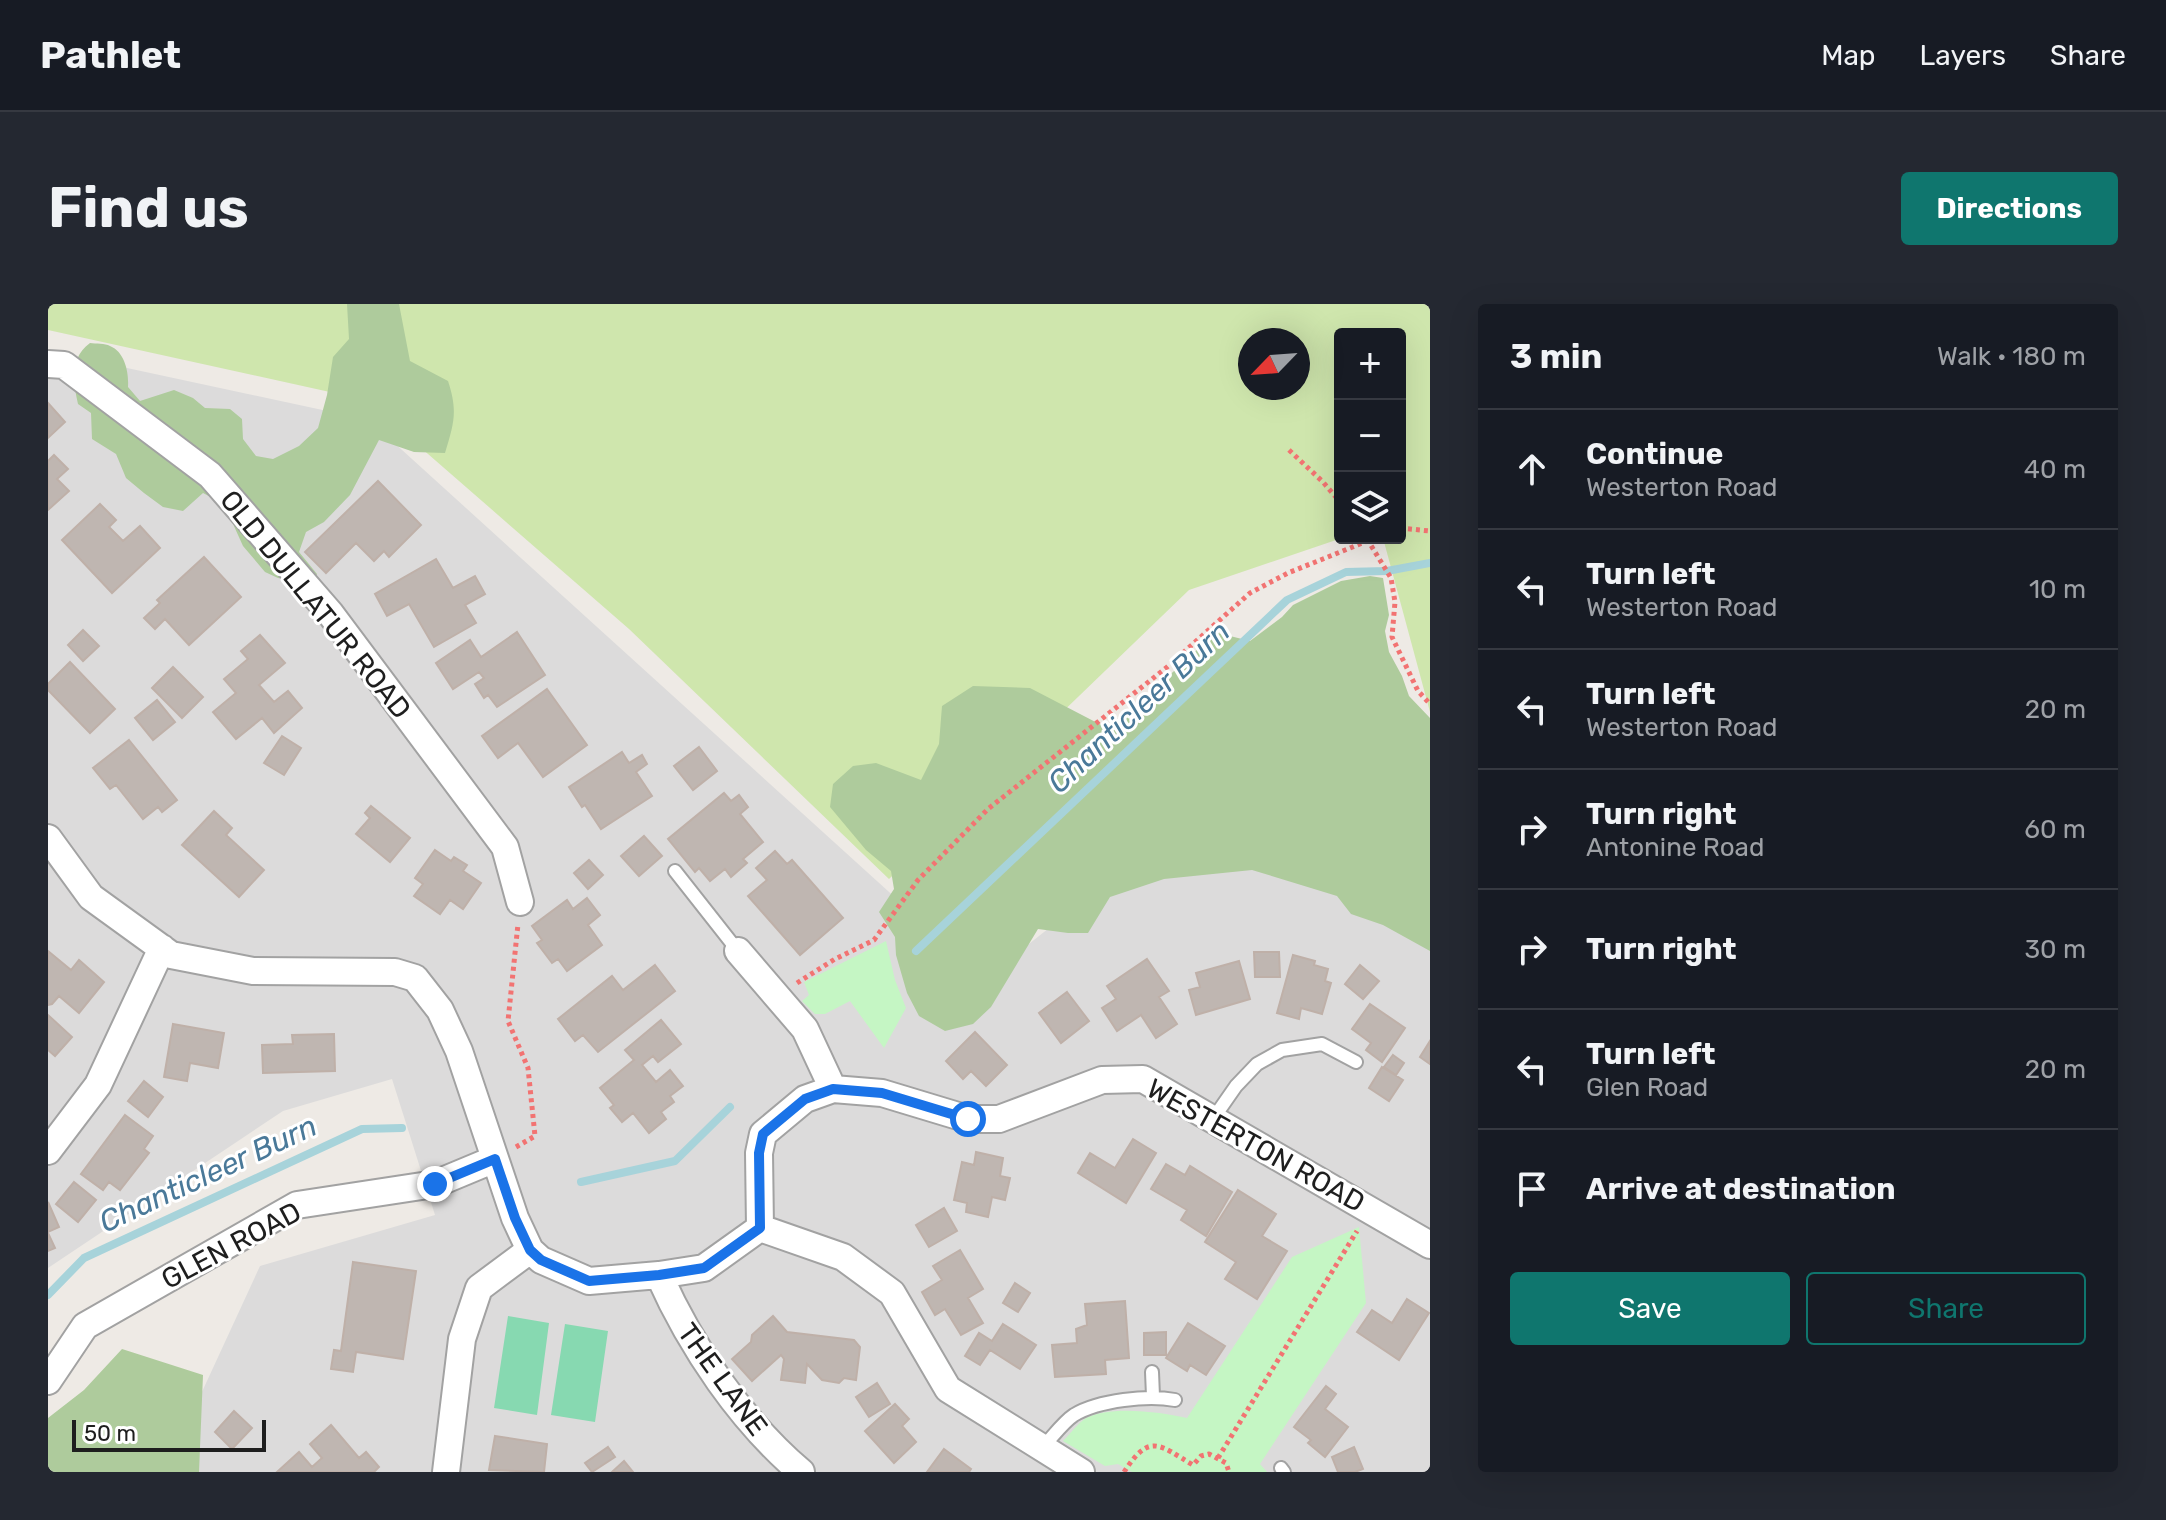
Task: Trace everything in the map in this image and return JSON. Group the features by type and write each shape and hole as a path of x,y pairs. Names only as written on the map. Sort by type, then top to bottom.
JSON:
{"street":[{"name":"OLD DULLATUR ROAD","path":"48,364 64,365 210,475 220,486 330,613 505,847 520,902"},
{"path":"48,838 91,897 171,955 253,971 395,972 415,978 440,1010 459,1051 515,1218 530,1250 541,1260 589,1281 659,1275 704,1268 760,1228 843,1257 892,1293 948,1389 1081,1472"},
{"path":"48,1151 98,1085 162,948"},
{"path":"738,951 805,1029 833,1089"},
{"name":"WESTERTON ROAD","path":"760,1228 759,1153 763,1134 805,1099 833,1089 882,1093 968,1119 999,1119 1102,1080 1143,1079 1430,1245"},
{"name":"GLEN ROAD","path":"48,1381 85,1326 297,1205 435,1184 495,1159"},
{"path":"446,1472 462,1339 479,1288 530,1250"},
{"name":"THE LANE","path":"659,1275 678,1318 707,1365 777,1451 801,1472"}],"lane":[{"path":"675,871 738,951"},
{"path":"1213,1119 1236,1086 1257,1064 1282,1050 1322,1044 1356,1062"},
{"path":"1152,1372 1153,1396"},
{"path":"1042,1448 1074,1415 1104,1405 1153,1396 1175,1400"}],"path":[{"path":"1289,450 1334,495"},
{"path":"1406,529 1430,531"},
{"path":"779,1000 805,976 874,940 918,880 988,809 1166,668 1250,593 1288,573 1358,544"},
{"path":"1373,544 1391,578 1395,602 1392,637 1418,691 1430,704"},
{"path":"495,1159 535,1136 528,1068 508,1021 520,902"},
{"path":"1218,1458 1370,1209"},
{"path":"1124,1472 1138,1451 1151,1445 1161,1446 1193,1465 1201,1456 1209,1454 1226,1463 1229,1472"}],"shaded area":[{"path":"48,351 369,420 985,979 1136,859 1264,843 1430,916 1430,1472 165,1472 260,1266 435,1215 392,1079 283,1111 48,1268"}],"green space":[{"path":"48,304 1430,304 1430,712 1385,544 1406,544 1406,328 1334,328 1334,541 1189,590 889,879 629,629 366,400 48,330"},
{"path":"347,304 399,304 410,361 448,381 454,417 445,453 414,452 379,440 350,495 324,522 306,532 299,552 317,574 313,584 278,578 265,572 243,546 224,504 203,493 183,511 163,507 126,478 116,454 92,439 91,413 78,404 74,379 79,356 90,343 108,345 119,353 127,369 128,387 140,401 174,390 193,398 205,408 230,409 242,419 243,439 256,456 273,459 299,446 318,428 333,357 349,339"},
{"path":"1370,576 1383,578 1389,615 1385,631 1389,652 1409,696 1430,718 1430,951 1383,925 1351,914 1337,896 1252,870 1164,879 1110,897 1088,933 1038,929 991,1007 973,1024 945,1031 919,1016 907,993 896,955 895,937 879,912 894,889 891,871 866,850 830,807 833,784 853,766 876,763 921,780 939,744 942,706 973,686 1030,688 1107,728 1176,670 1214,632 1250,641 1293,605 1341,581"},
{"path":"886,941 895,980 906,1008 884,1048 850,1001 825,1014 815,1014 802,1001 809,995 804,982"},
{"path":"1359,1227 1366,1303 1260,1464 1267,1472 1132,1472 1118,1464 1105,1466 1063,1441 1086,1418 1096,1414 1150,1412 1187,1418 1292,1257"},
{"path":"508,1316 549,1323 537,1415 494,1408"},
{"path":"565,1324 608,1331 595,1422 551,1415"},
{"path":"122,1349 203,1375 199,1472 48,1472 48,1418 84,1390"}],"building":[{"path":"48,403 65,422 48,438"},
{"path":"54,455 68,469 57,479 69,491 48,510 48,461"},
{"path":"378,481 421,525 389,557 384,551 374,561 356,543 326,573 305,552"},
{"path":"100,504 116,520 109,527 123,541 140,526 160,548 112,593 62,540"},
{"path":"204,557 241,597 189,645 165,619 155,629 144,618 160,603 157,600"},
{"path":"436,559 453,588 475,576 485,594 465,605 476,623 434,647 409,604 387,616 375,594"},
{"path":"83,630 99,646 83,661 68,645"},
{"path":"517,632 545,675 497,707 488,695 484,698 475,684 484,678 479,672 453,689 436,663 470,640 481,657"},
{"path":"260,635 285,663 259,685 274,702 288,691 302,708 274,733 262,718 236,739 213,712 236,693 224,679 248,659 241,651"},
{"path":"70,662 115,709 90,733 48,690 48,684"},
{"path":"173,667 203,697 182,718 152,688"},
{"path":"547,689 587,745 543,777 518,743 498,758 482,736"},
{"path":"157,700 175,722 153,740 135,718"},
{"path":"282,736 301,748 284,775 264,763"},
{"path":"129,740 177,800 162,812 158,807 143,819 116,785 110,789 93,768"},
{"path":"699,747 717,771 693,790 674,766"},
{"path":"622,752 629,763 642,755 647,764 636,772 652,796 601,829 569,787"},
{"path":"724,793 731,801 739,795 748,807 740,814 763,842 743,859 747,863 731,877 725,869 710,881 699,868 695,872 668,839"},
{"path":"371,806 410,838 390,862 356,834 370,818 365,813"},
{"path":"214,811 232,828 226,835 264,870 239,897 182,845"},
{"path":"644,836 662,856 639,876 621,856"},
{"path":"435,850 451,861 454,857 467,865 463,871 481,883 463,909 450,900 440,914 414,896 423,884 415,878"},
{"path":"775,851 787,864 792,860 843,918 800,955 748,896 767,880 756,868"},
{"path":"589,860 603,875 588,889 574,873"},
{"path":"587,898 600,915 588,925 602,945 567,971 558,959 552,963 537,943 542,940 532,926 567,900 573,909"},
{"path":"48,951 71,970 79,960 104,982 79,1013 59,996 48,1005"},
{"path":"1254,952 1279,952 1280,977 1255,977"},
{"path":"1293,955 1315,961 1314,965 1328,969 1325,981 1331,983 1322,1014 1301,1008 1299,1019 1277,1013"},
{"path":"1147,959 1169,991 1159,997 1177,1024 1156,1038 1141,1015 1117,1031 1102,1008 1116,999 1107,986"},
{"path":"1239,961 1250,999 1196,1015 1189,990 1200,987 1196,973"},
{"path":"655,965 675,991 598,1052 583,1035 575,1041 558,1019 612,976 623,990"},
{"path":"1360,965 1379,981 1363,999 1345,984"},
{"path":"1067,992 1089,1021 1061,1043 1039,1013"},
{"path":"1370,1004 1405,1028 1382,1062 1366,1050 1371,1043 1352,1029"},
{"path":"48,1015 72,1037 55,1056 48,1050"},
{"path":"661,1020 681,1044 658,1062 653,1056 642,1065 656,1082 670,1070 683,1086 670,1096 674,1102 661,1112 666,1119 649,1133 633,1113 622,1122 610,1108 614,1105 600,1088 634,1060 625,1050"},
{"path":"173,1024 224,1033 218,1068 190,1063 187,1081 164,1077"},
{"path":"975,1032 1007,1065 986,1086 971,1071 963,1079 946,1061"},
{"path":"334,1034 335,1071 263,1073 262,1045 293,1044 292,1035"},
{"path":"1430,1041 1430,1064 1420,1057"},
{"path":"1393,1055 1404,1063 1396,1075 1384,1067"},
{"path":"1382,1067 1403,1080 1389,1101 1369,1088"},
{"path":"144,1081 163,1097 148,1117 128,1101"},
{"path":"125,1115 153,1136 144,1149 149,1153 120,1190 109,1182 103,1190 81,1174"},
{"path":"1133,1139 1156,1153 1126,1203 1078,1173 1090,1153 1115,1168"},
{"path":"976,1152 1003,1158 1000,1176 1010,1178 1005,1200 992,1197 988,1217 966,1212 967,1203 954,1200 962,1162 974,1165"},
{"path":"1166,1164 1185,1175 1190,1166 1232,1192 1206,1236 1181,1220 1187,1210 1151,1189"},
{"path":"74,1182 96,1200 78,1222 56,1204"},
{"path":"1238,1190 1276,1214 1262,1236 1287,1251 1257,1299 1225,1279 1236,1262 1205,1242"},
{"path":"48,1202 59,1227 48,1232"},
{"path":"944,1208 957,1231 929,1247 916,1225"},
{"path":"48,1233 55,1248 48,1251"},
{"path":"960,1250 983,1289 968,1298 983,1323 961,1335 945,1309 935,1315 922,1292 942,1280 933,1266"},
{"path":"353,1262 416,1271 403,1359 356,1352 353,1372 331,1369 334,1350 341,1351"},
{"path":"1015,1283 1030,1293 1018,1312 1003,1303"},
{"path":"1407,1299 1429,1313 1399,1360 1357,1332 1372,1310 1392,1323"},
{"path":"1125,1301 1129,1358 1105,1360 1106,1374 1055,1377 1052,1345 1077,1343 1076,1329 1087,1325 1085,1304"},
{"path":"773,1316 787,1332 854,1340 860,1347 856,1380 844,1378 839,1383 822,1380 807,1364 805,1383 781,1380 784,1359 781,1355 752,1381 732,1359"},
{"path":"1188,1323 1225,1346 1206,1375 1190,1365 1187,1371 1166,1358"},
{"path":"1003,1324 1036,1345 1020,1369 990,1350 980,1365 965,1356 979,1333 992,1341"},
{"path":"1166,1332 1166,1355 1144,1355 1144,1333"},
{"path":"877,1383 890,1404 869,1417 856,1397"},
{"path":"1326,1386 1336,1394 1325,1409 1348,1427 1325,1457 1308,1443 1311,1440 1294,1427"},
{"path":"895,1404 909,1419 902,1426 916,1442 894,1463 865,1431"},
{"path":"234,1411 252,1428 232,1449 215,1432"},
{"path":"331,1425 359,1458 366,1452 379,1467 374,1472 277,1472 299,1452 312,1467 322,1458 310,1444"},
{"path":"495,1436 547,1444 544,1472 489,1470"},
{"path":"608,1447 615,1457 592,1472 585,1463"},
{"path":"1354,1447 1363,1469 1338,1472 1332,1457"},
{"path":"944,1449 971,1469 969,1472 927,1472"},
{"path":"624,1461 633,1472 612,1472"}],"waterway":[{"name":"Chanticleer Burn","path":"916,951 1287,600 1346,572 1387,571 1430,563"},
{"name":"Chanticleer Burn","path":"581,1182 675,1161 730,1107"},
{"name":"Chanticleer Burn","path":"48,1295 84,1258 362,1129 402,1128"}],"route":[{"path":"435,1184 495,1159 515,1218 530,1250 541,1260 589,1281 659,1275 704,1268 760,1228 759,1153 763,1134 777,1119 805,1099 833,1089 882,1093 968,1119"}]}
